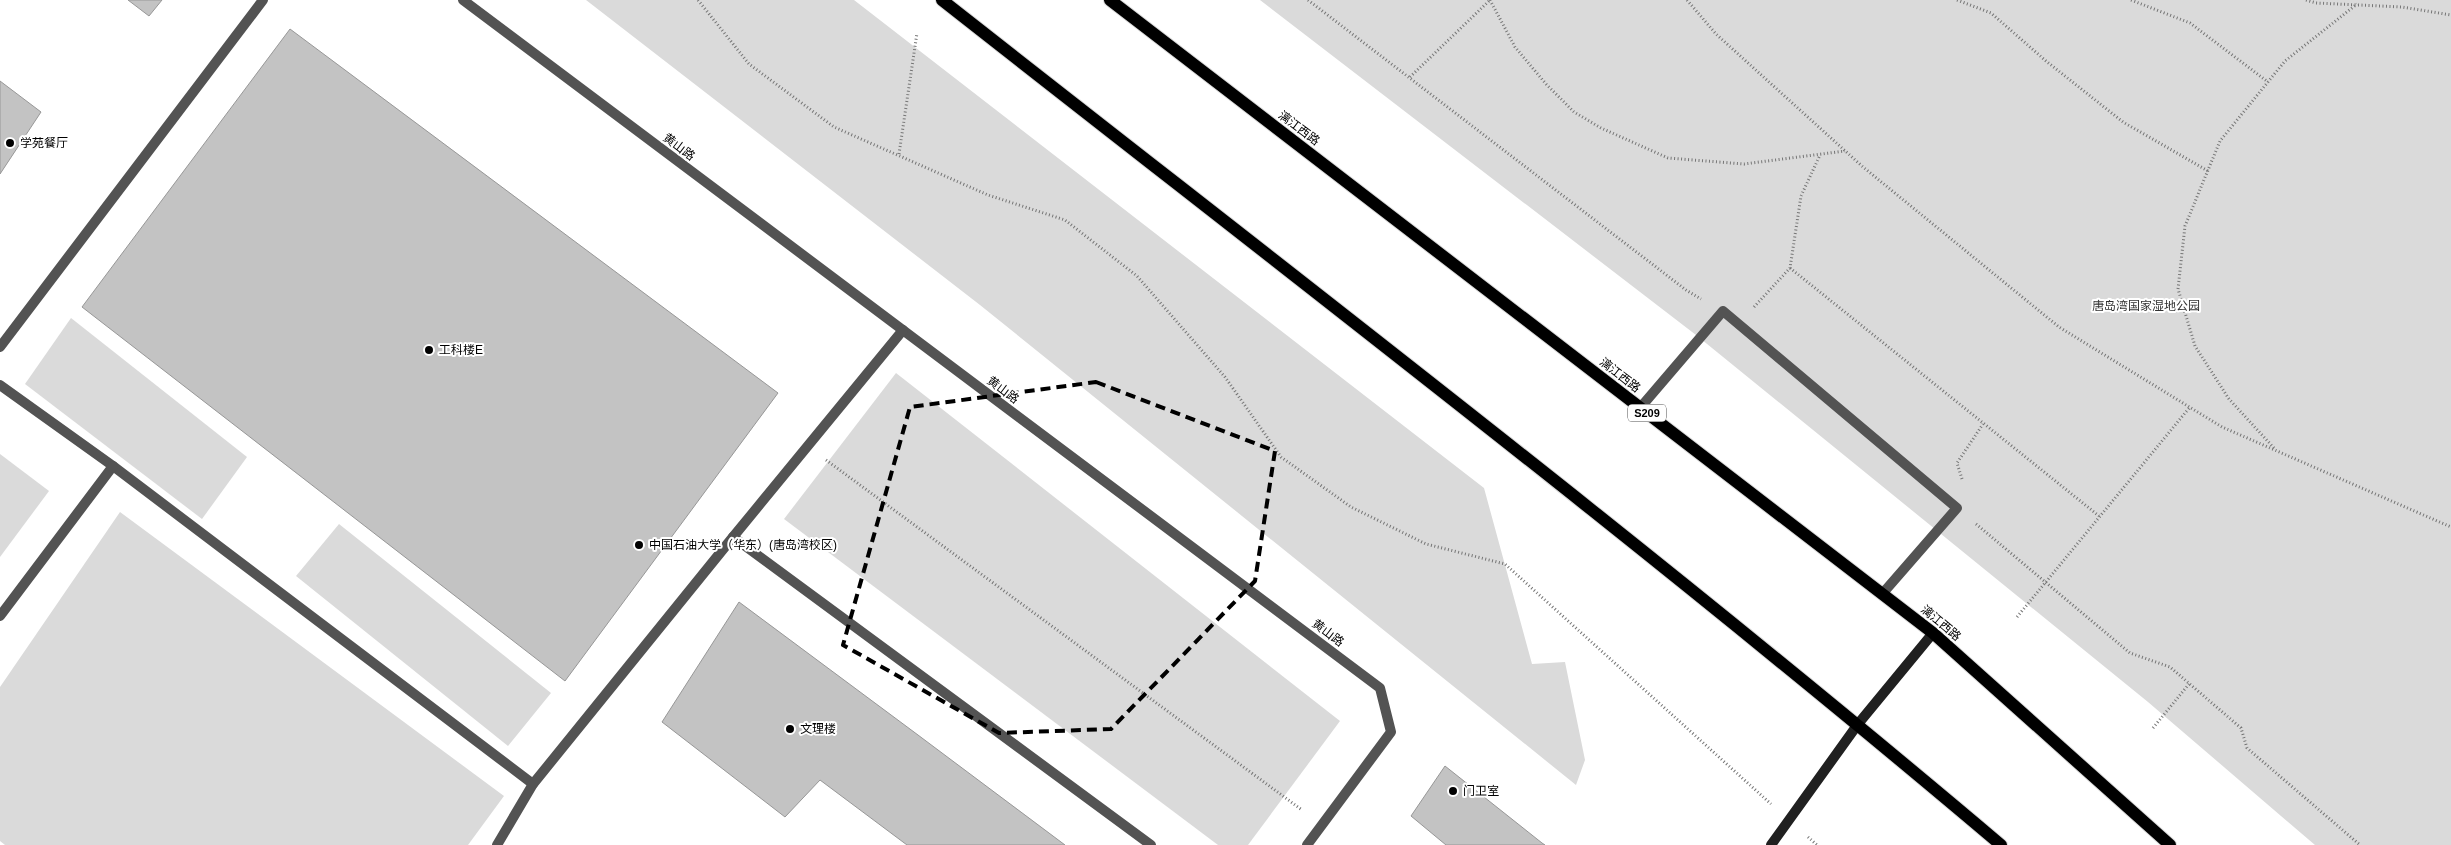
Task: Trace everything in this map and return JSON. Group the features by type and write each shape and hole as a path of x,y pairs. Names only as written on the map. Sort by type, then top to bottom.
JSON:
{"main road":[{"path":"942,0 1670,573 1858,724 2001,845"},
{"name":"漓江西路","path":"1110,0 1933,632 2170,845"}],"street":[{"path":"0,347 263,0"},
{"name":"黄山路","path":"463,0 1380,688 1391,732 1307,845"},
{"path":"1640,408 1723,311 1957,508 1883,594"},
{"path":"497,845 533,784 903,330"},
{"path":"0,385 113,466 533,784"},
{"path":"0,616 113,466"},
{"path":"733,537 1151,845"},
{"path":"1772,845 1858,724 1933,632"}],"path":[{"path":"698,0 750,64 834,127 900,154 988,195 1065,220 1137,276 1225,376 1281,457 1351,507 1426,544 1505,564 1816,845"},
{"path":"1308,0 1686,290 1723,311"},
{"path":"1410,77 1490,0 1516,47 1546,84 1574,112 1601,128 1668,158 1744,164 1845,151"},
{"path":"1686,0 1716,34 1845,151 2059,327 2222,427 2451,527"},
{"path":"1957,0 1991,13 2046,61 2124,122 2208,171"},
{"path":"2131,0 2190,23 2268,82"},
{"path":"2306,0 2316,3 2402,7 2451,14"},
{"path":"2276,451 2229,399 2195,346 2178,289 2185,226 2220,141 2285,61 2357,4"},
{"path":"900,154 917,33"},
{"path":"1738,323 1790,268 1800,196 1820,154"},
{"path":"1790,268 2100,516"},
{"path":"2017,617 2190,407"},
{"path":"1983,424 1958,463 1965,488 1957,508 2130,653 2170,667 2241,728 2247,748 2360,845"},
{"path":"808,446 1322,825"},
{"path":"2153,728 2189,684"}],"highlighted area":[{"path":"1096,382 1275,451 1255,581 1111,729 999,733 843,645 910,407"}],"green space":[{"path":"586,0 854,0 1484,488 1532,664 1565,662 1585,760 1576,785 980,305"},
{"name":"唐岛湾国家湿地公园","path":"1260,0 2451,0 2451,845 2315,845 2148,702 1696,335"},
{"path":"71,318 247,457 202,519 25,384"},
{"path":"896,373 1340,721 1248,845 1218,845 784,519"},
{"path":"0,454 49,491 0,557"},
{"path":"120,512 504,796 468,845 5,845 0,841 0,687"},
{"path":"339,524 551,693 508,746 296,576"}],"building":[{"path":"128,0 162,0 149,16"},
{"name":"工科楼E","path":"290,29 778,393 565,681 82,307"},
{"name":"学苑餐厅","path":"0,81 41,112 0,174"},
{"name":"文理楼","path":"739,602 1065,845 907,845 820,780 785,817 662,722"},
{"name":"门卫室","path":"1445,766 1545,845 1446,845 1411,816"}],"place":[{"name":"学苑餐厅","path":"10,143"},
{"name":"工科楼E","path":"429,350"},
{"name":"中国石油大学（华东）(唐岛湾校区)","path":"639,545"},
{"name":"文理楼","path":"790,729"},
{"name":"门卫室","path":"1453,791"}]}
